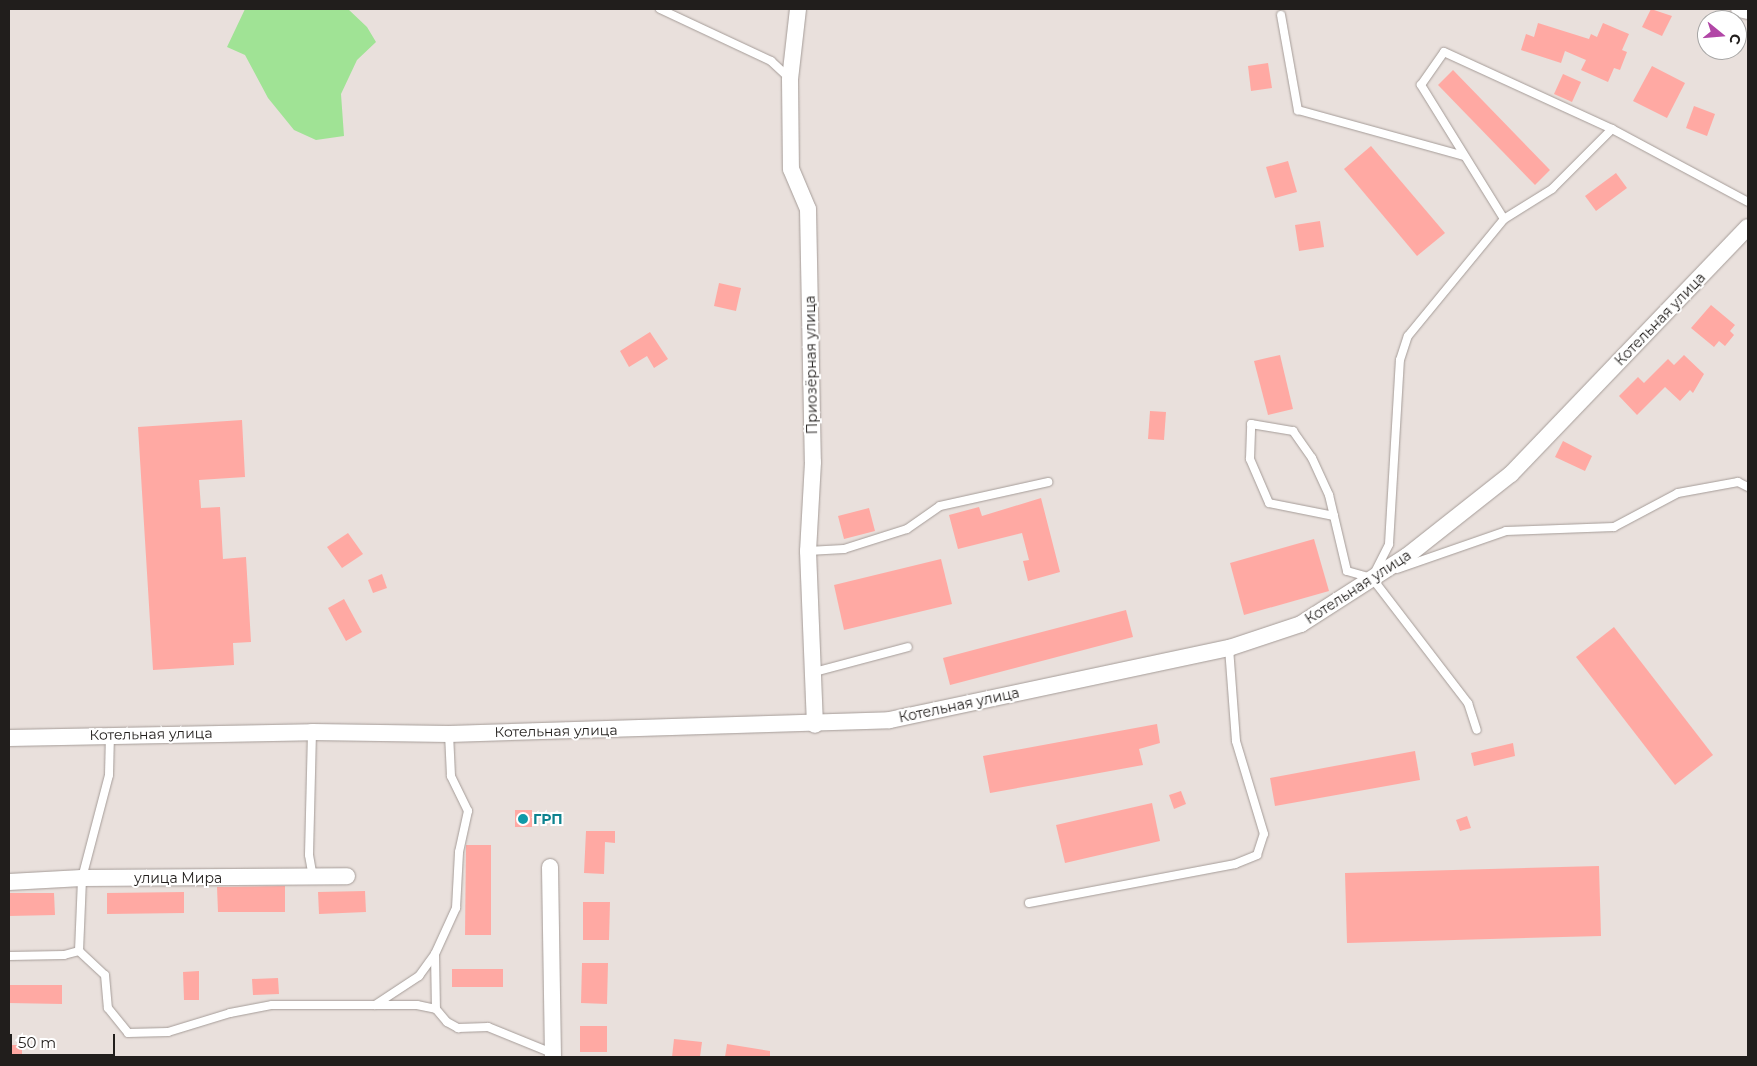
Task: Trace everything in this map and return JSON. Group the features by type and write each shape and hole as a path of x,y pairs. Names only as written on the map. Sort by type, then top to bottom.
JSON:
{"street":[{"name":"Приозёрная улица","path":"798,9 790,79 791,169 808,209 813,462 808,551 815,725"},
{"path":"1739,9 1748,11"},
{"name":"Котельная улица","path":"9,738 312,732 449,734 815,725 890,720 1229,648 1301,624 1407,556 1511,474 1748,227"},
{"path":"550,867 552,1055"},
{"name":"улица Мира","path":"9,882 82,878 347,876"}],"lane":[{"path":"660,9 771,61 790,79"},
{"path":"1281,15 1298,110 1464,156"},
{"path":"1504,219 1421,85 1444,52 1612,129 1748,202"},
{"path":"1372,578 1389,544 1400,360 1408,336 1504,219 1552,189 1612,129"},
{"path":"1334,516 1269,504 1250,459 1251,424 1293,431 1312,458 1329,495 1334,516 1347,571 1372,578 1506,531 1614,527 1678,493 1738,482 1748,487"},
{"path":"808,551 844,548 907,529 940,506 1048,482"},
{"path":"1372,578 1468,703 1477,730"},
{"path":"814,672 908,647"},
{"path":"1029,903 1235,864 1257,855 1264,834 1236,741 1229,648"},
{"path":"312,732 309,855 313,877"},
{"path":"375,1005 419,976 434,954 456,908 459,852 468,811 452,776 449,734"},
{"path":"110,735 109,775 82,878 79,951 104,975 108,1008 128,1032 168,1032 230,1013 272,1005 417,1005 436,1009 447,1022 458,1028 488,1027 552,1055"},
{"path":"9,956 64,955 79,951"},
{"path":"434,954 436,1009"}],"green space":[{"path":"245,9 348,9 367,27 376,42 357,60 341,94 344,136 316,140 294,130 268,98 245,55 227,47"}],"building":[{"path":"1651,9 1672,16 1662,36 1642,27"},
{"path":"1538,23 1589,39 1591,34 1597,37 1603,23 1629,34 1622,50 1627,52 1620,70 1614,68 1608,82 1581,70 1586,60 1565,51 1561,63 1521,50 1526,34 1534,37"},
{"path":"1268,63 1272,88 1251,91 1248,66"},
{"path":"1652,66 1685,83 1667,118 1633,101"},
{"path":"1453,70 1550,170 1535,185 1438,85"},
{"path":"1563,74 1581,82 1572,102 1554,94"},
{"path":"1694,106 1715,114 1707,136 1686,128"},
{"path":"1371,146 1445,233 1417,256 1344,169"},
{"path":"1288,161 1297,192 1275,198 1266,167"},
{"path":"1616,173 1627,188 1596,211 1585,196"},
{"path":"1320,221 1324,247 1299,251 1295,225"},
{"path":"719,283 741,288 736,311 714,306"},
{"path":"1711,305 1735,325 1730,331 1734,335 1725,346 1719,341 1714,347 1691,328"},
{"path":"650,332 668,359 654,368 647,356 629,367 620,351"},
{"path":"1280,355 1293,409 1268,415 1254,361"},
{"path":"1684,355 1704,374 1693,393 1690,390 1680,401 1665,387 1637,415 1619,396 1638,377 1644,383 1668,359 1674,365"},
{"path":"1150,411 1166,412 1164,440 1148,439"},
{"path":"242,420 245,477 199,480 201,508 220,507 223,559 246,557 251,642 233,643 234,665 153,670 138,427"},
{"path":"1563,441 1592,456 1585,471 1555,457"},
{"path":"1041,498 1060,572 1028,581 1023,561 1029,560 1022,533 958,549 949,515 979,507 982,516"},
{"path":"869,508 875,531 844,539 838,516"},
{"path":"348,533 363,554 342,568 327,547"},
{"path":"1314,539 1329,591 1244,615 1230,563"},
{"path":"941,559 952,604 844,630 834,585"},
{"path":"382,574 387,588 373,593 368,580"},
{"path":"344,599 362,632 346,641 328,608"},
{"path":"1126,610 1133,637 950,685 943,658"},
{"path":"1614,627 1713,755 1675,785 1576,657"},
{"path":"1157,724 1160,743 1139,749 1143,765 990,793 983,756"},
{"path":"1513,743 1515,756 1474,766 1471,753"},
{"path":"1415,751 1420,780 1275,806 1270,778"},
{"path":"1181,791 1186,804 1174,809 1169,795"},
{"path":"1152,803 1160,841 1065,863 1056,825"},
{"name":"ГРП","path":"515,810 532,810 532,827 515,827"},
{"path":"1467,816 1471,828 1460,831 1456,820"},
{"path":"586,831 615,831 615,843 605,842 604,874 584,873"},
{"path":"466,845 491,845 491,935 465,935"},
{"path":"1599,866 1601,936 1347,943 1345,873"},
{"path":"285,886 285,912 218,912 217,887"},
{"path":"365,891 366,912 319,914 318,892"},
{"path":"184,892 184,913 107,914 107,893"},
{"path":"9,893 54,893 55,915 9,916"},
{"path":"583,902 610,902 609,940 583,940"},
{"path":"582,963 608,963 607,1004 581,1003"},
{"path":"452,969 503,969 503,987 452,987"},
{"path":"199,971 199,1000 184,1000 183,972"},
{"path":"278,978 279,994 253,995 252,979"},
{"path":"9,985 62,985 62,1004 9,1003"},
{"path":"580,1026 607,1026 607,1052 580,1052"},
{"path":"674,1039 702,1042 700,1057 672,1057"},
{"path":"727,1044 770,1051 770,1057 725,1057"},
{"path":"9,1045 22,1045 22,1057 9,1057"}],"place":[{"name":"ГРП","path":"523,819"}]}
